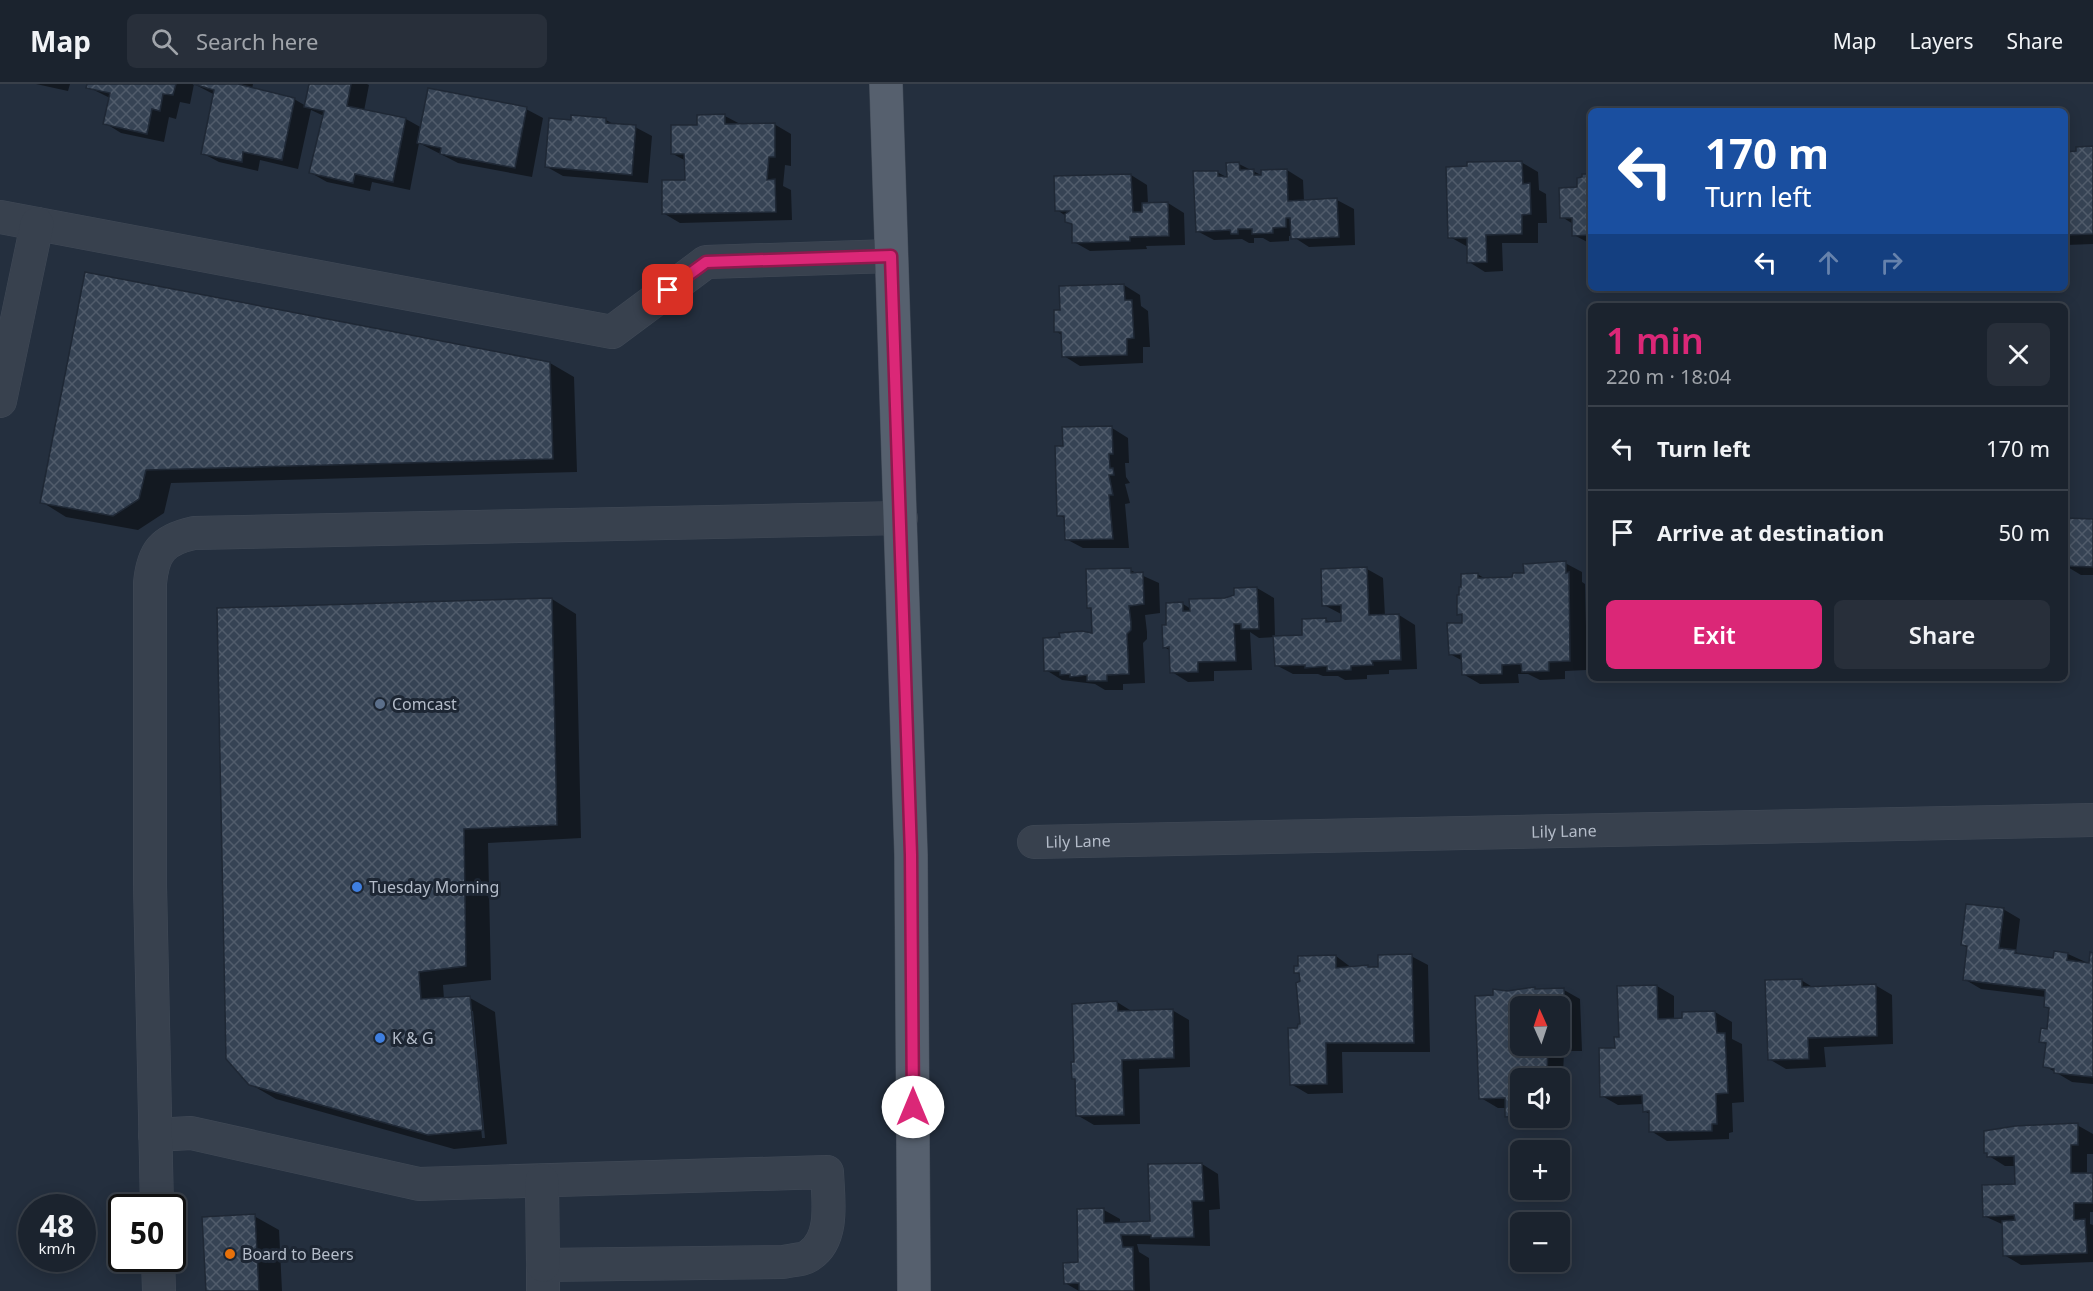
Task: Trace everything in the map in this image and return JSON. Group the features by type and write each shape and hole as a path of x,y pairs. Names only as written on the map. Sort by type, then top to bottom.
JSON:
{"main road":[{"path":"886,84 911,855 914,1291"}],"street":[{"path":"0,217 612,332 706,262 891,256"},
{"path":"0,397 9,314 37,224"},
{"path":"157,1194 150,885 150,583 152,561 160,549 181,536 194,532 901,518"},
{"name":"Lily Lane","path":"1034,842 2093,820"},
{"path":"155,1135 191,1133 419,1184 827,1172 828,1216 823,1243 809,1257 783,1262 543,1278 542,1181"},
{"path":"158,1272 159,1291"}],"building":[{"path":"87,84 176,84 173,95 163,94 160,111 152,109 147,134 103,124 110,93 86,88"},
{"path":"193,84 238,84 295,98 282,160 243,152 242,162 201,154 214,90"},
{"path":"309,84 351,84 347,106 406,118 393,182 355,174 353,183 309,173 324,111 304,107"},
{"path":"428,88 527,107 515,168 440,154 441,148 417,143"},
{"path":"725,114 725,124 775,123 775,157 769,157 767,180 775,179 776,212 662,214 662,180 685,180 684,154 671,154 671,125 697,125 697,115"},
{"path":"571,115 606,118 606,123 636,125 632,175 545,167 549,118 571,120"},
{"path":"2093,146 2093,234 2068,235 2068,152 2076,151 2076,147"},
{"path":"1522,161 1523,184 1530,183 1531,214 1522,215 1522,234 1486,235 1487,262 1467,263 1467,238 1448,238 1446,167 1467,166 1467,162"},
{"path":"1239,162 1240,170 1254,169 1254,175 1261,175 1261,170 1287,169 1288,201 1337,198 1339,237 1291,239 1290,218 1286,218 1286,227 1273,228 1273,233 1252,234 1252,229 1238,229 1238,234 1231,234 1230,230 1196,232 1193,171 1218,171 1218,176 1227,177 1226,163"},
{"path":"1131,174 1133,212 1142,212 1142,203 1168,202 1169,236 1130,237 1130,241 1072,243 1072,224 1065,222 1065,214 1069,211 1055,211 1054,176"},
{"path":"1582,174 1588,174 1588,235 1572,236 1572,218 1560,218 1559,188 1577,187 1577,178 1582,177"},
{"path":"85,272 550,362 553,459 146,470 139,499 113,516 40,503"},
{"path":"1124,284 1125,300 1132,300 1134,338 1127,339 1127,355 1062,357 1061,332 1054,332 1054,310 1060,310 1059,286"},
{"path":"1112,426 1113,454 1109,454 1110,468 1113,468 1114,475 1109,475 1113,495 1109,495 1113,539 1065,540 1064,516 1057,516 1055,446 1063,446 1062,427"},
{"path":"2068,518 2093,519 2093,567 2068,566"},
{"path":"1566,561 1566,573 1569,572 1570,661 1549,662 1549,671 1522,672 1521,664 1502,665 1502,674 1462,675 1461,654 1449,655 1447,623 1462,623 1462,614 1457,615 1457,595 1461,587 1461,574 1478,573 1478,578 1512,577 1513,573 1524,573 1523,564"},
{"path":"1367,567 1369,615 1399,614 1401,660 1372,661 1373,665 1351,666 1351,670 1327,671 1327,666 1305,668 1305,665 1275,666 1273,636 1302,635 1302,619 1326,618 1326,622 1341,621 1341,605 1322,606 1321,569"},
{"path":"1131,568 1131,573 1143,572 1144,604 1129,606 1131,630 1127,634 1129,674 1107,675 1107,681 1087,681 1087,675 1070,677 1070,674 1060,675 1060,671 1044,671 1043,638 1060,637 1059,633 1082,631 1092,633 1091,608 1087,608 1086,569"},
{"path":"1257,587 1259,629 1241,629 1241,624 1234,624 1236,661 1198,662 1198,672 1170,673 1169,647 1163,648 1162,625 1166,625 1166,603 1183,602 1183,611 1190,611 1189,599 1225,598 1234,595 1234,588"},
{"path":"552,598 557,825 464,829 466,966 419,972 421,999 470,996 483,1130 428,1135 249,1085 226,1059 217,608"},
{"path":"1966,904 2004,908 1999,948 2016,950 2015,953 2053,958 2054,951 2068,953 2067,960 2089,963 2090,952 2093,953 2093,1077 2054,1073 2054,1069 2043,1067 2046,1043 2039,1042 2041,1028 2047,1029 2049,1008 2044,1007 2045,990 1963,980 1967,946 1961,945"},
{"path":"1412,954 1414,1043 1326,1043 1327,1084 1290,1085 1288,1028 1297,1028 1300,1024 1296,983 1300,981 1299,973 1294,973 1294,966 1298,966 1298,956 1336,955 1336,968 1368,965 1368,967 1378,967 1378,955"},
{"path":"1802,979 1802,987 1876,984 1877,1036 1808,1038 1809,1059 1768,1060 1765,980"},
{"path":"1657,985 1658,1019 1682,1018 1682,1012 1715,1011 1717,1033 1725,1033 1728,1093 1716,1094 1717,1124 1712,1124 1712,1131 1649,1132 1649,1111 1643,1112 1642,1095 1600,1097 1599,1048 1615,1048 1614,1037 1619,1037 1617,986"},
{"path":"1535,987 1535,989 1564,988 1564,996 1510,996 1510,1056 1548,1056 1547,1068 1510,1068 1510,1117 1505,1117 1505,1098 1479,1099 1475,996 1493,995 1493,989 1507,991"},
{"path":"1117,1001 1118,1011 1173,1009 1174,1058 1122,1060 1124,1115 1076,1116 1075,1079 1072,1079 1071,1062 1074,1062 1072,1004"},
{"path":"2078,1123 2078,1145 2071,1145 2071,1173 2093,1173 2093,1203 2074,1203 2074,1220 2085,1219 2087,1253 2003,1256 2002,1221 2015,1220 2014,1215 1983,1217 1982,1185 2015,1184 2014,1156 1987,1157 1987,1153 1984,1153 1984,1131 2015,1126"},
{"path":"1202,1163 1204,1201 1192,1201 1194,1237 1151,1238 1151,1235 1121,1235 1123,1247 1133,1247 1134,1291 1079,1291 1079,1283 1064,1284 1063,1263 1078,1262 1077,1209 1104,1208 1104,1223 1150,1221 1148,1164"},
{"name":"Board to Beers","path":"255,1214 259,1291 206,1291 202,1217"}],"place":[{"name":"Comcast","path":"380,704"},
{"name":"Tuesday Morning","path":"357,887"},
{"name":"K & G","path":"380,1038"},
{"name":"Board to Beers","path":"230,1254"}],"route":[{"path":"668,290 706,262 891,256 911,855 913,1107"}]}
